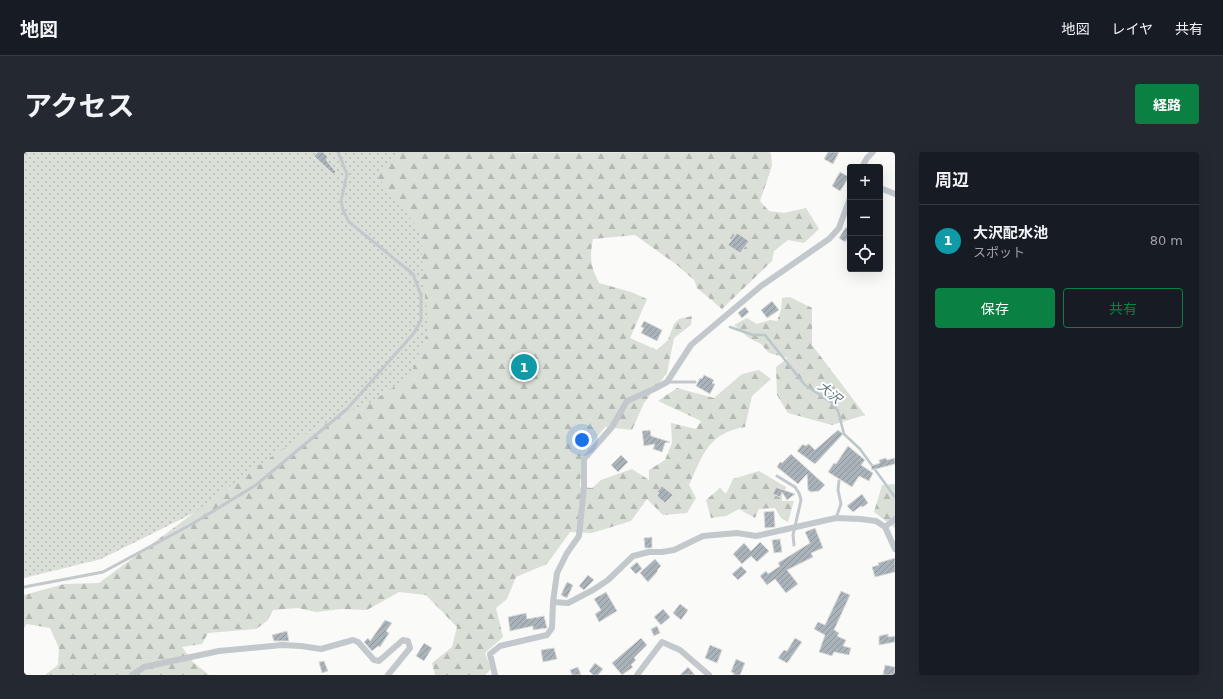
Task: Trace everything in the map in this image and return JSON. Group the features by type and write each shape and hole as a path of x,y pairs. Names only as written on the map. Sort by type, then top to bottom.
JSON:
{"street":[{"path":"864,164 873,152"},
{"path":"883,189 895,194"},
{"path":"495,675 490,654 500,646 547,635 552,628 553,602 557,573 567,553 579,536 584,487 584,459 612,427 627,400 667,382 691,345 761,286 829,239 839,228 849,200"},
{"path":"553,602 568,603 593,590 608,580 633,556 649,552 674,550 703,536 737,533 756,536 836,518 876,521 885,527 895,549"},
{"path":"885,527 895,519"},
{"path":"132,675 144,667 219,651 282,645 301,646 321,650 354,640 358,642 374,660 379,660 403,640 408,641 410,648 388,675"},
{"path":"637,675 662,642 680,650 709,675"}],"lane":[{"path":"24,587 103,572 192,524 256,486 347,409 414,333 421,320 421,295 413,274 349,222 343,210 341,201 347,174 338,152"},
{"path":"667,382 695,382"},
{"path":"777,476 795,487 801,500 794,527 794,545"},
{"path":"836,518 841,504 838,490 839,481"}],"green space":[{"path":"24,152 514,152 440,368 226,497 101,559 24,578"},
{"path":"402,153 771,153 772,166 760,201 769,211 784,213 806,208 819,229 804,243 788,240 774,251 772,261 722,309 697,288 694,280 677,265 635,235 593,239 591,252 592,262 594,272 599,283 631,292 647,299 630,338 657,350 668,340 674,324 679,319 692,316 691,325 674,338 667,373 644,403 632,430 605,427 582,457 580,487 592,488 601,480 632,469 649,480 649,470 665,460 672,443 671,423 696,429 701,421 658,401 677,388 714,398 742,374 759,370 771,379 752,396 745,427 723,434 708,447 698,464 689,485 696,498 687,513 663,515 647,499 631,521 592,533 570,532 547,564 516,577 507,599 496,608 503,637 485,653 491,669 485,675 435,675 432,663 452,647 457,627 426,595 399,592 367,610 341,609 316,612 298,608 273,610 267,621 256,629 208,633 202,644 182,647 193,662 209,675 45,675 58,665 59,648 50,628 27,624 24,628 24,595 64,584 99,583 252,470 316,427 373,401 410,376 429,328 423,279 421,232 377,176"},
{"path":"790,297 812,308 812,345 865,415 832,425 788,413 777,395 776,367 788,358 769,353 761,344 749,338 734,325 747,318 757,324 770,320 777,321 781,310 782,298"},
{"path":"759,471 786,487 782,495 782,501 794,501 788,522 781,518 775,508 759,509 755,518 739,509 726,516 711,518 706,500 720,488 726,494 733,479"},
{"path":"895,484 895,528 874,512 882,485"}],"building":[{"path":"318,152 323,152 328,157 326,160 336,172 333,174 314,156"},
{"path":"828,152 839,152 833,164 824,159"},
{"path":"840,172 847,176 847,180 840,191 832,186"},
{"path":"846,227 847,239 845,242 839,238"},
{"path":"737,233 749,241 740,253 728,245"},
{"path":"772,301 779,310 767,318 761,310"},
{"path":"745,307 749,312 742,318 738,313"},
{"path":"644,321 662,330 657,341 641,333 644,328 641,327"},
{"path":"704,375 714,380 712,383 715,384 710,394 696,386 700,378 702,379"},
{"path":"650,430 651,436 670,442 665,443 662,452 653,449 655,444 644,446 642,431"},
{"path":"838,430 843,434 815,464 797,451 803,444 805,446 809,444 815,450"},
{"path":"848,446 865,460 861,465 873,473 869,481 859,476 852,487 828,472 834,463 836,464"},
{"path":"791,454 825,485 819,491 811,492 808,490 807,474 798,484 777,467 780,462 782,463"},
{"path":"621,455 628,462 618,472 611,465"},
{"path":"886,458 887,460 895,458 895,464 872,470 871,466 880,463 879,460"},
{"path":"662,486 673,495 665,503 657,496 659,493 657,492"},
{"path":"776,487 795,494 787,500 782,492 780,497 773,494"},
{"path":"862,494 868,503 853,512 847,506"},
{"path":"774,511 775,527 765,528 764,512"},
{"path":"815,528 823,548 811,553 813,557 787,570 798,584 786,593 775,579 767,585 760,576 766,571 768,574 780,566 778,563 810,543 805,532"},
{"path":"652,537 652,548 645,548 644,538"},
{"path":"780,539 782,552 774,553 772,540"},
{"path":"760,542 769,551 757,562 751,556 742,564 733,554 744,543 751,551"},
{"path":"895,558 895,572 875,577 872,567 879,565 878,563"},
{"path":"655,559 661,566 648,582 640,573"},
{"path":"637,562 642,569 636,574 630,568"},
{"path":"741,566 747,572 738,580 732,574"},
{"path":"588,575 594,580 584,590 579,586"},
{"path":"567,582 573,585 567,598 561,595"},
{"path":"841,591 850,595 834,630 839,633 837,636 846,640 843,646 851,648 849,655 834,652 832,656 819,652 825,635 814,629 818,622 825,625"},
{"path":"606,592 617,611 599,622 595,614 601,610 594,599"},
{"path":"680,604 688,610 681,620 673,613"},
{"path":"663,609 670,617 661,625 654,617"},
{"path":"526,613 527,619 544,616 547,628 533,630 533,626 510,631 508,617"},
{"path":"385,620 392,623 386,631 389,633 380,647 378,646 372,651 364,642 368,638 370,641"},
{"path":"657,626 660,633 654,636 651,629"},
{"path":"287,631 289,641 274,641 272,635"},
{"path":"888,634 888,637 895,636 895,642 879,645 879,636"},
{"path":"641,638 647,645 634,658 636,660 631,665 633,667 622,675 612,663"},
{"path":"795,638 802,642 787,663 778,658 784,650 787,651"},
{"path":"424,643 432,648 424,661 416,656"},
{"path":"710,645 722,650 717,663 705,658"},
{"path":"554,648 557,659 543,662 541,650"},
{"path":"736,659 745,663 740,675 733,675 734,673 731,672"},
{"path":"324,661 328,671 322,673 319,662"},
{"path":"595,663 603,669 598,675 593,675 589,671"},
{"path":"885,665 895,667 895,675 883,675"},
{"path":"578,667 581,675 572,675 570,670"},
{"path":"688,667 695,675 680,675"}],"waterway":[{"name":"大沢","path":"730,327 753,335 765,335 805,385 832,403 838,411 844,434 860,449 895,497"}],"place":[{"name":"大沢配水池","path":"524,367"}]}
